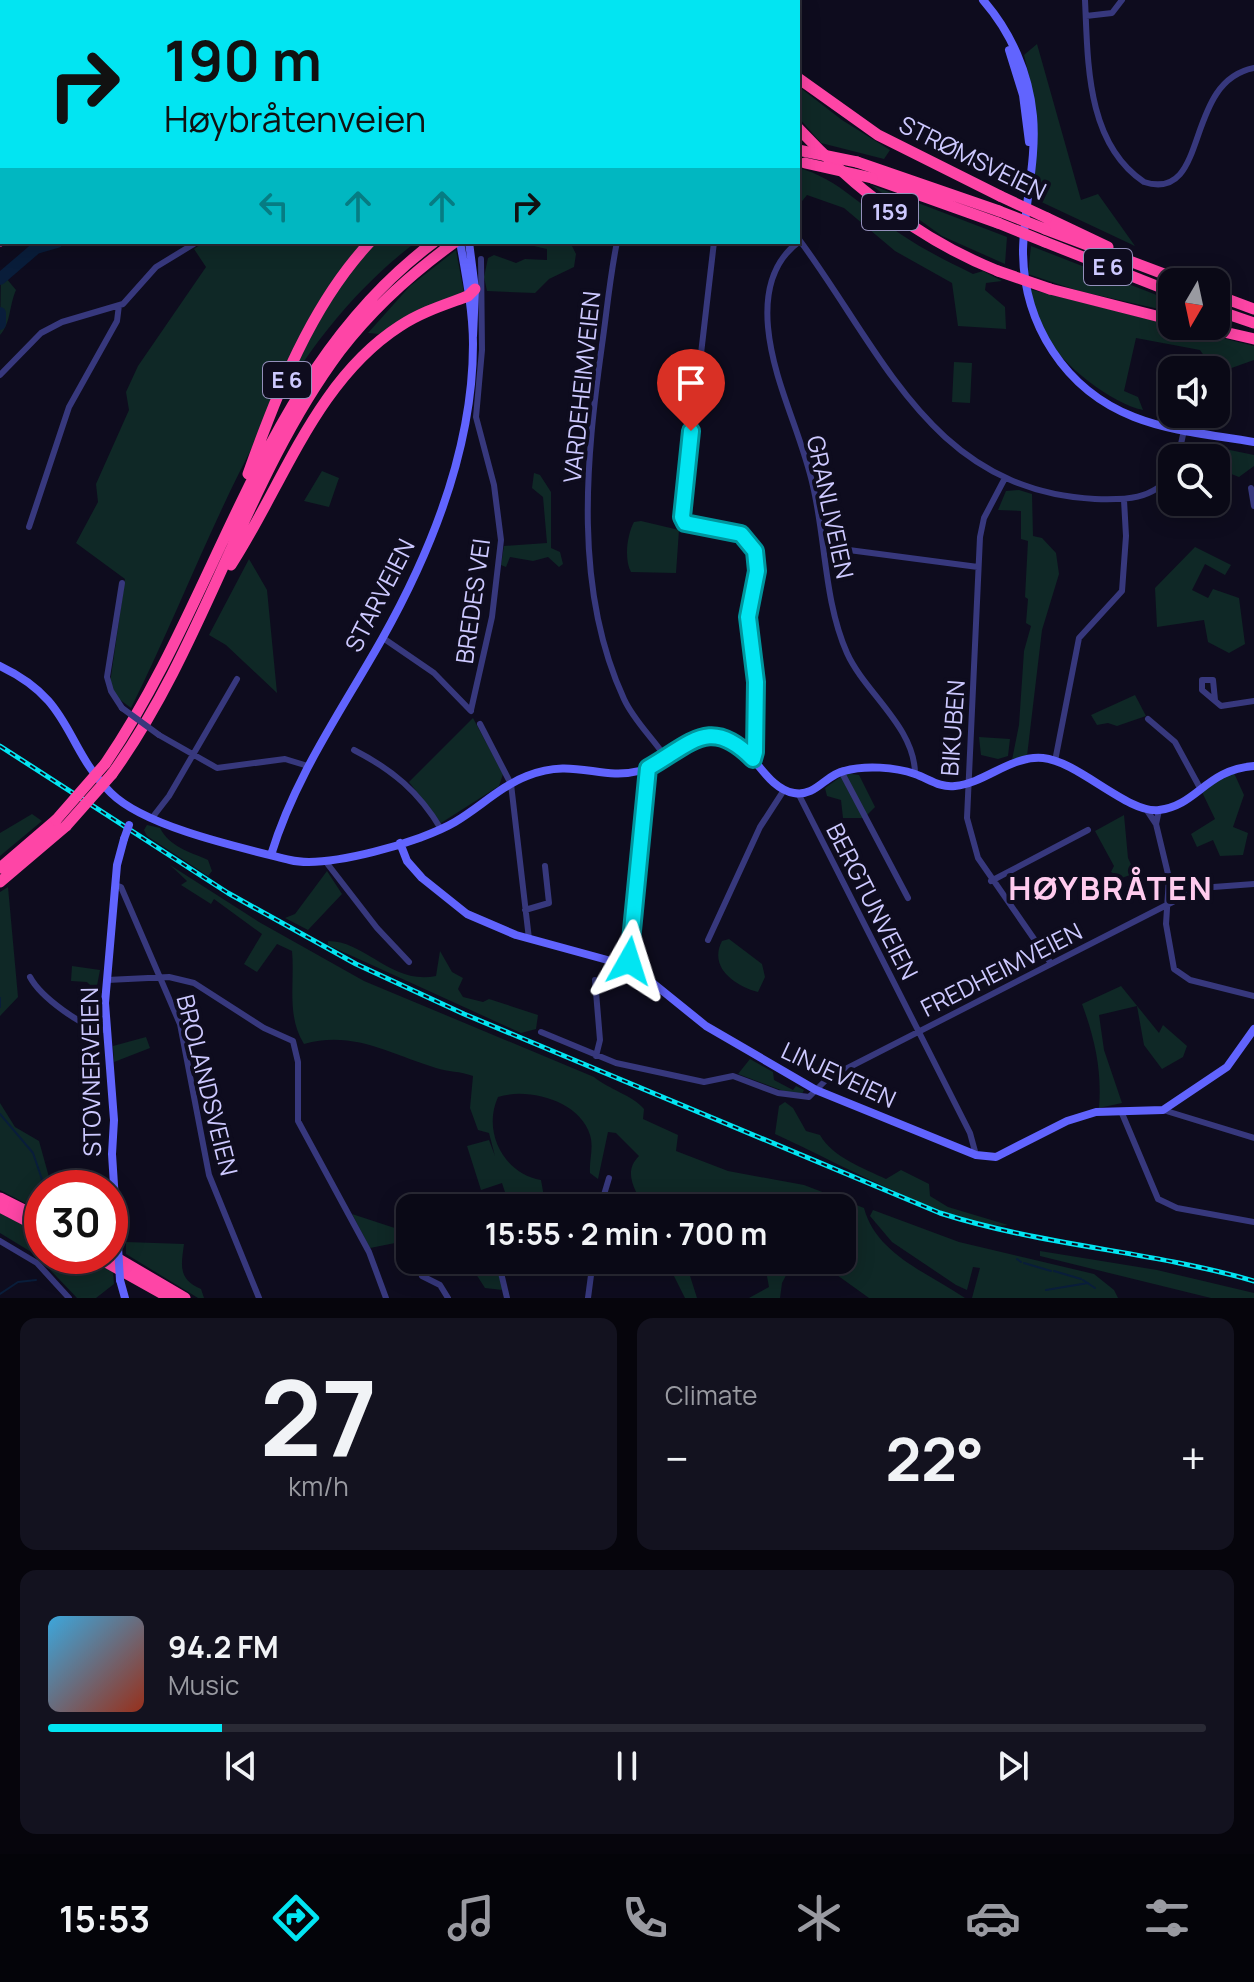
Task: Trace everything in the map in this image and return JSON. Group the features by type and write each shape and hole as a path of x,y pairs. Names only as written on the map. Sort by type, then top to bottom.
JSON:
{"highway":[{"name":"STRØMSVEIEN","path":"800,79 878,135 1000,196 1046,229"},
{"name":"159","path":"800,130 846,176 900,219 965,257 1050,289 1158,316"},
{"name":"E 6","path":"800,150 857,162 998,217"},
{"name":"E 6","path":"801,162 872,178 1046,229 1158,271"},
{"name":"E 6","path":"1046,229 1158,285"},
{"name":"E 6","path":"228,530 255,453 308,333 335,286 368,244"},
{"name":"E 6","path":"108,769 160,673 289,408 332,342 380,288 439,246"},
{"name":"E 6","path":"0,882 61,823 108,769 160,699 274,461 326,372 372,313 439,246"},
{"name":"E 6","path":"209,599 323,405 354,365 385,336 410,320 472,293"},
{"path":"1230,300 1254,309"},
{"path":"1230,315 1254,323"},
{"path":"1230,333 1254,339"},
{"name":"E 6","path":"0,868 61,823"},
{"path":"0,1198 24,1210"},
{"path":"0,1207 24,1220"},
{"path":"128,1259 185,1298"},
{"path":"127,1274 170,1298"}],"street":[{"path":"976,0 998,30 1016,67 1030,146"},
{"path":"983,0 1009,38 1027,81 1033,118 1024,262 1029,298 1045,339 1065,368 1101,400 1147,422 1254,442"},
{"path":"1085,0 1088,68 1096,109 1123,161 1147,183 1164,184 1181,175 1217,89 1231,76 1254,68"},
{"path":"1086,16 1108,15 1116,10 1122,0"},
{"path":"800,241 922,417 960,451 1005,478 1045,492 1124,500 1158,489"},
{"path":"0,375 28,343 50,327 119,305 156,267 194,244"},
{"name":"STARVEIEN","path":"459,244 472,293"},
{"name":"STARVEIEN","path":"271,855 289,803 383,638 427,548 450,487 469,392 473,336 469,244"},
{"name":"VARDEHEIMVEIEN","path":"617,244 587,463 592,564 600,621 616,679 630,711 666,758"},
{"path":"714,244 682,517 690,526 741,534 755,551 757,571 748,617 756,682 753,759"},
{"name":"GRANLIVEIEN","path":"794,244 776,265 769,292 768,326 775,372 801,442 826,547 833,610 847,652 858,674 898,726 913,758 915,774"},
{"name":"BREDES VEI","path":"383,638 434,673 472,712 492,617 501,540 494,485 476,417 482,350 481,259"},
{"path":"29,527 59,434 117,321 119,305"},
{"path":"1181,444 1184,430"},
{"name":"BIKUBEN","path":"1005,478 982,524 967,818 978,858 991,881 1050,962"},
{"path":"1251,488 1254,506"},
{"path":"1055,761 1079,638 1122,591 1126,536 1124,500"},
{"path":"826,547 978,567"},
{"path":"122,583 107,677 111,691 122,708 192,756 222,769 285,759 308,766"},
{"path":"0,666 49,699 102,783 137,812 271,855 307,863 326,862 441,829 511,784 561,767 622,773 648,768 692,741 714,735 730,739 784,790 798,793 813,791 841,771 881,769 915,774 946,786 967,784 1021,761 1040,758 1055,761 1146,809 1159,810 1181,803 1223,772 1254,766"},
{"path":"152,818 164,804 237,679"},
{"path":"1215,700 1221,706 1254,701"},
{"path":"1148,719 1175,742 1200,788"},
{"path":"480,724 511,784 529,939"},
{"path":"354,750 406,783 441,829"},
{"path":"628,966 648,768"},
{"path":"841,771 908,898"},
{"path":"708,940 760,827 784,790"},
{"name":"BERGTUNVEIEN","path":"798,793 970,1133 976,1155"},
{"path":"1146,809 1156,824 1169,878 1169,945 1177,973 1197,982 1254,996"},
{"path":"1156,824 1159,810"},
{"name":"STOVNERVEIEN","path":"112,1170 114,1120 105,1030 107,980 115,885 124,839 137,812"},
{"path":"991,881 1088,830"},
{"name":"LINJEVEIEN","path":"400,843 416,872 448,901 485,923 529,939 628,966 675,998 706,1026 816,1090 976,1155"},
{"path":"326,862 377,928 409,962"},
{"path":"525,910 549,903 545,866"},
{"name":"FREDHEIMVEIEN","path":"816,1090 828,1078 1200,888 1254,884"},
{"name":"BROLANDSVEIEN","path":"115,885 121,887 180,1024 209,1175 259,1298"},
{"path":"30,977 38,992 87,1026 105,1030"},
{"path":"107,980 162,977 199,985 264,1028 293,1041 297,1049 298,1121 369,1252 386,1298"},
{"path":"595,980 600,1040 596,1056"},
{"path":"1163,1110 1227,1067 1254,1029"},
{"path":"541,1032 596,1056 704,1082 733,1076 788,1096 809,1097 816,1090"},
{"path":"976,1155 996,1157 1081,1116 1121,1111 1163,1110 1254,1138"},
{"path":"1121,1111 1158,1199 1177,1208 1254,1222"},
{"path":"604,1194 609,1178"},
{"path":"0,1241 37,1263 69,1298"},
{"name":"STOVNERVEIEN","path":"119,1274 122,1297"},
{"path":"501,1274 507,1298"},
{"path":"588,1298 591,1274"},
{"path":"422,1276 440,1285 448,1298"}],"green space":[{"path":"1037,44 1081,200 1098,194 1135,246 1035,199 1030,80 1024,55"},
{"path":"800,88 842,120 890,150 884,159 821,143 800,119"},
{"path":"800,169 839,187 928,251 973,274 983,271 1002,281 986,283 985,290 1005,307 1006,329 958,326 952,283 895,251 844,208 807,195 800,204"},
{"path":"871,185 1007,237 1005,264 942,236"},
{"path":"201,244 414,244 363,289 319,341 281,397 217,519 131,708 115,696 110,683 125,579 76,543 98,502 96,484 129,410 126,392 138,366 206,267 194,249"},
{"path":"571,244 576,254 574,267 549,279 535,293 487,291 484,277 488,258 494,255 516,263 525,259 547,260 547,249 534,246"},
{"path":"1031,246 1158,296 1158,309 1079,291 1028,274"},
{"path":"456,250 464,293 380,334 368,333 410,286"},
{"path":"1,272 16,290 0,335"},
{"path":"1029,289 1158,322 1158,340 1230,340 1254,346 1254,360 1230,369 1230,356 1204,356 1200,350 1136,338 1124,391 1138,397 1143,410 1117,400 1075,370 1053,347 1038,319"},
{"path":"954,362 972,363 970,403 952,402"},
{"path":"1230,450 1254,455 1254,466 1239,477 1230,473"},
{"path":"322,471 339,478 329,507 304,501"},
{"path":"534,473 540,475 551,492 551,548 560,552 563,564 559,567 548,557 533,561 510,557 506,567 501,565 504,546 547,543 543,497 532,488"},
{"path":"1019,490 1032,494 1033,536 1042,538 1056,553 1059,574 1042,630 1027,756 1012,760 1019,725 1024,651 1031,626 1026,623 1028,599 1025,597 1028,541 1021,539 1021,511 998,510 1006,491"},
{"path":"634,522 679,530 676,573 631,572 628,540"},
{"path":"1195,547 1231,565 1225,575 1205,564 1192,590 1208,598 1213,589 1239,598 1245,644 1229,653 1208,642 1204,620 1157,627 1155,588"},
{"path":"249,559 267,590 277,693 226,645 209,635"},
{"path":"1135,695 1146,716 1117,726 1108,723 1097,725 1091,715"},
{"path":"473,718 503,774 499,786 441,823 409,782"},
{"path":"979,737 1010,739 1008,756 998,759 981,755"},
{"path":"846,773 859,775 875,807 864,818 843,818 841,800 827,796 825,788"},
{"path":"1234,773 1244,795 1233,827 1248,833 1243,855 1220,856 1213,840 1197,847 1191,834 1215,819 1202,792 1223,775"},
{"path":"32,814 42,821 0,856 0,833"},
{"path":"1124,815 1128,858 1135,873 1122,878 1111,872 1114,866 1095,831"},
{"path":"147,825 160,828 174,844 208,860 212,871 208,876 147,836 144,830"},
{"path":"170,865 259,922 364,981 594,1077 640,1104 644,1109 643,1119 678,1135 676,1151 728,1171 804,1185 827,1194 637,1194 631,1169 639,1156 616,1133 608,1132 598,1179 590,1173 590,1135 576,1113 552,1100 524,1094 498,1097 494,1110 495,1137 507,1160 516,1169 541,1180 544,1194 504,1194 502,1183 481,1190 467,1146 489,1140 495,1156 489,1133 478,1130 470,1108 473,1076 436,1068 355,1042 322,1040 304,1044 293,1010 292,951 277,944 257,972 244,964 262,934 214,899 211,904 181,885 187,881"},
{"path":"327,871 342,894 308,930 285,918 295,914"},
{"path":"8,887 18,997 0,1016 0,892"},
{"path":"729,939 762,964 765,977 758,992 733,980 721,967 719,951 722,941"},
{"path":"328,941 355,948 392,969 420,977 436,976 440,951 452,972 463,978 458,989 463,997 483,1002 489,999 538,1015 536,1029 521,1033 328,945"},
{"path":"72,966 100,970 96,991 87,982 71,981"},
{"path":"1121,986 1159,1033 1163,1025 1187,1046 1183,1057 1162,1069 1144,1045 1137,1006 1099,1015 1104,1050 1122,1103 1099,1108 1096,1055 1082,1004"},
{"path":"146,1037 150,1048 114,1062 113,1046"},
{"path":"750,1059 773,1072 774,1080 793,1090 796,1086 804,1090 802,1094 786,1092 738,1074"},
{"path":"785,1102 793,1108 806,1131 820,1135 832,1150 850,1162 886,1179 901,1170 929,1184 930,1196 948,1207 1008,1225 960,1217 928,1205 775,1134 779,1106"},
{"path":"0,1103 15,1127 39,1141 47,1170 24,1170 24,1203 0,1190"},
{"path":"856,1205 864,1208 870,1224 891,1250 965,1298 869,1298 836,1274 856,1274"},
{"path":"873,1210 959,1242 1094,1274 1114,1290 1118,1298 972,1298 980,1268 973,1267 967,1290 956,1285 892,1242 870,1216"},
{"path":"0,1212 24,1225 24,1248 0,1233"},
{"path":"352,1214 396,1228 396,1243 370,1248"},
{"path":"128,1242 184,1244 183,1271 188,1281 201,1289 204,1298 198,1298 128,1255"},
{"path":"1040,1251 1157,1270 1254,1293 1254,1298 1211,1298 1040,1256"},
{"path":"54,1274 113,1274 114,1284 96,1298 77,1298"},
{"path":"476,1274 499,1274 503,1290 485,1288"},
{"path":"673,1274 689,1274 697,1298 685,1298"},
{"path":"767,1274 787,1274 780,1298 749,1298 769,1287"}],"waterway":[{"path":"0,279 36,248 50,244"},
{"path":"0,313 0,324"},
{"path":"0,998 0,1007"},
{"path":"0,1114 33,1153 39,1170"},
{"path":"1017,1259 1021,1262"},
{"path":"1024,1263 1051,1271"},
{"path":"1054,1271 1081,1279"},
{"path":"0,1294 18,1282 36,1280"},
{"path":"1083,1280 1095,1288"},
{"path":"1046,1290 1088,1283"}],"railway":[{"path":"0,746 228,893 356,964 464,1014 940,1213 1018,1233 1176,1262 1254,1281"}],"district":[{"name":"HØYBRÅTEN","path":"1111,888"}],"route":[{"path":"629,961 648,768 692,741 709,735 730,739 753,759 755,752 756,682 748,617 757,571 755,551 741,534 685,523 682,517 691,431"}]}
